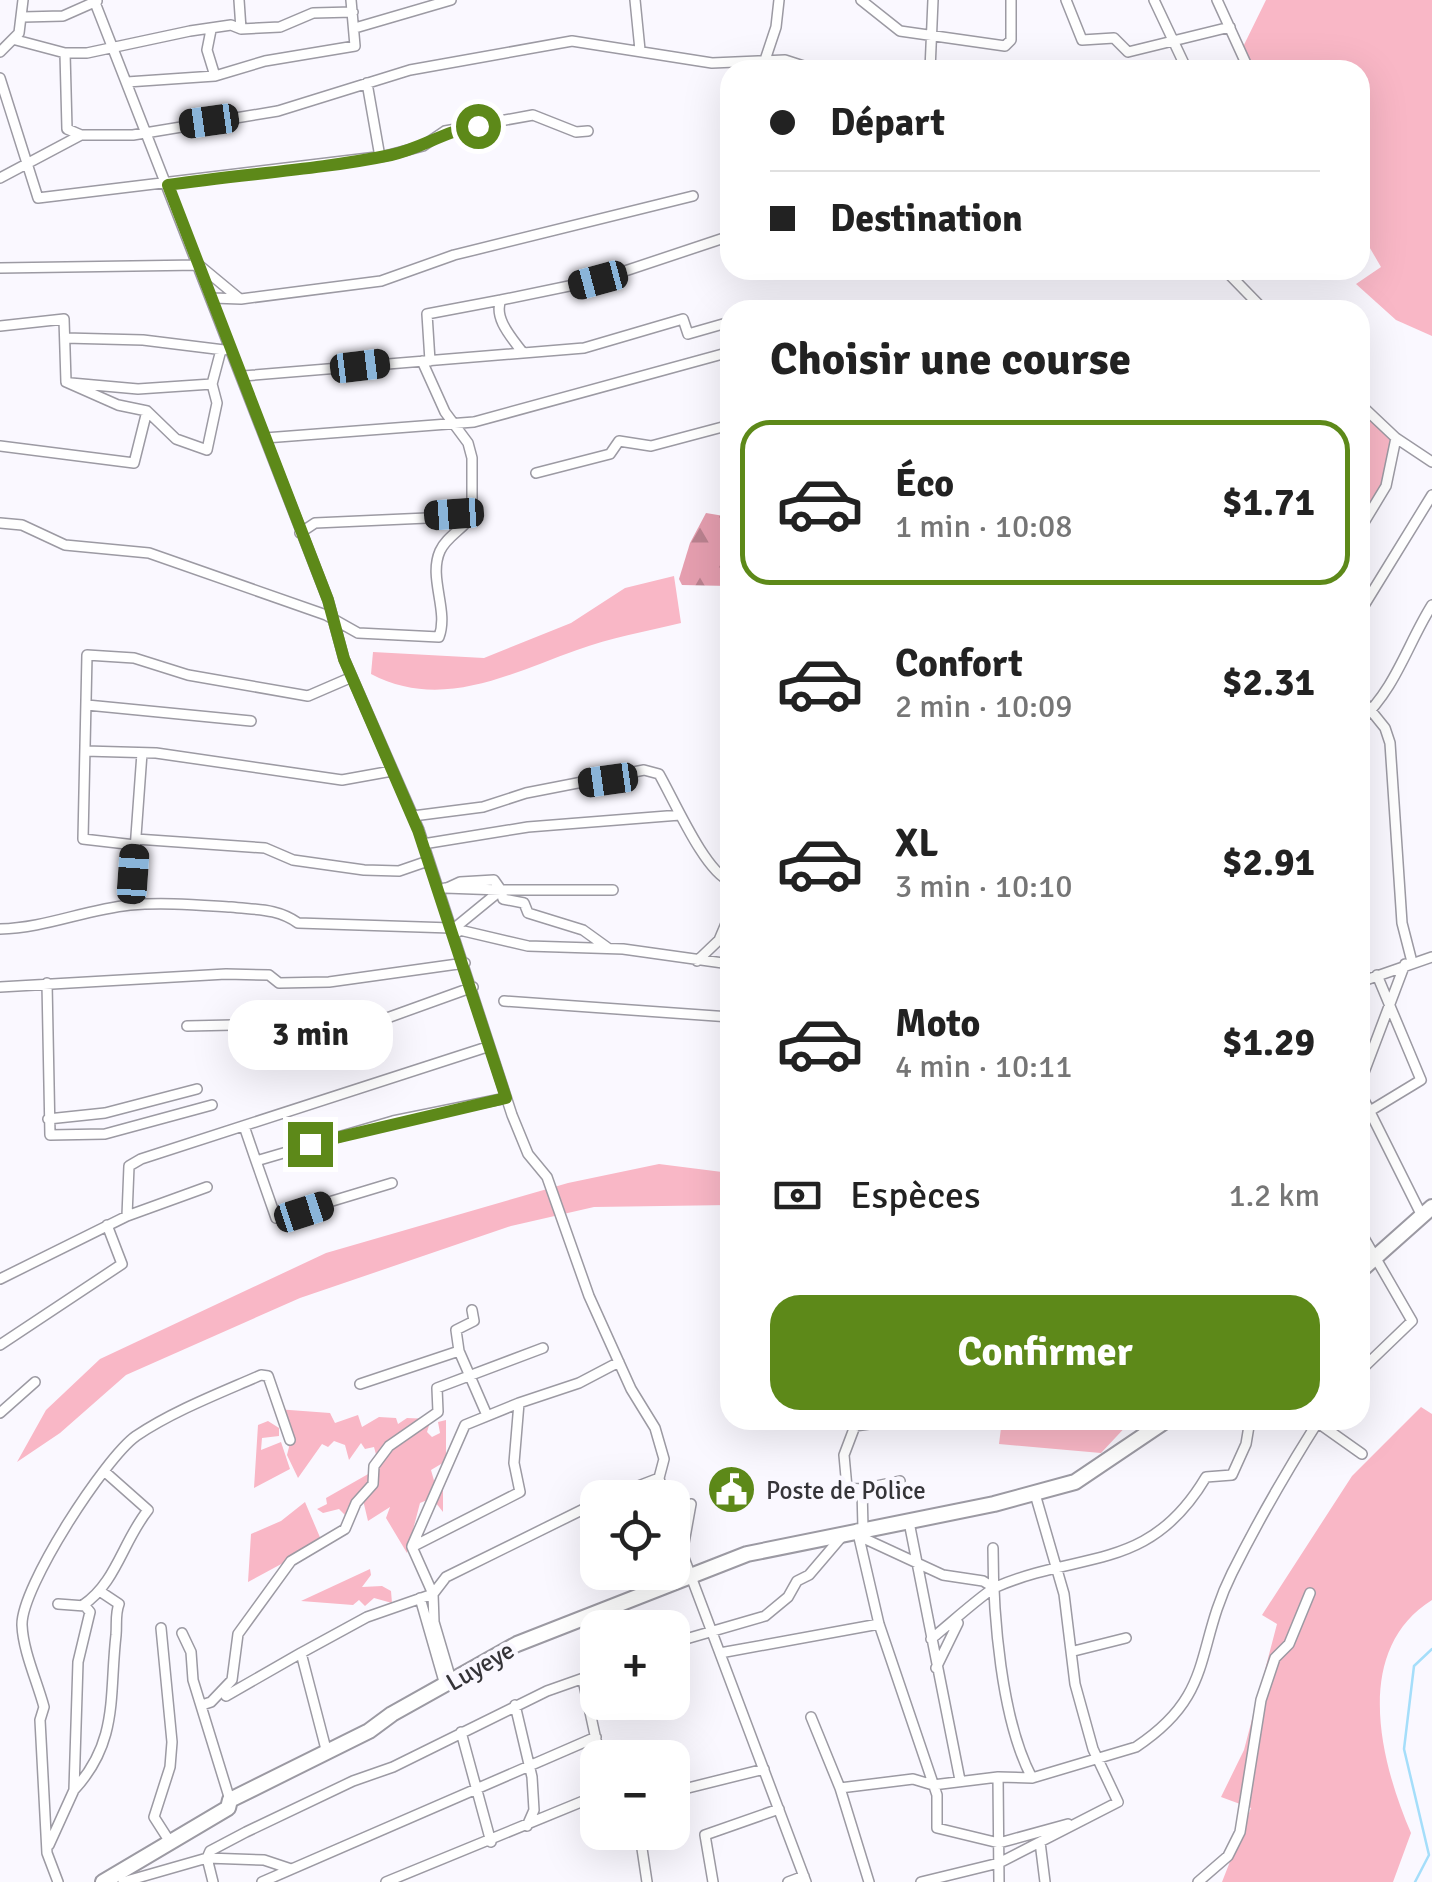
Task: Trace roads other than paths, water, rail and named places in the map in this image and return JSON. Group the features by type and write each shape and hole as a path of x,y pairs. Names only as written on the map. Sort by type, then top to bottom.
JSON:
{"street":[{"path":"0,52 16,40 22,0"},
{"path":"22,17 63,16 96,0 213,298 226,350 242,376 352,677 440,887 506,1098 528,1154 546,1177 582,1280 618,1362 655,1428 664,1459 659,1478 654,1480"},
{"path":"240,0 241,29"},
{"path":"313,13 314,0"},
{"path":"127,82 215,76 265,61 355,46 351,0"},
{"path":"355,28 451,0"},
{"path":"635,0 640,50"},
{"path":"778,0 776,27 765,60 785,60"},
{"path":"861,0 896,30 1009,45 1011,0"},
{"path":"931,60 933,0"},
{"path":"1066,0 1075,30 1088,42 1114,38 1128,52 1230,26"},
{"path":"1154,0 1181,60"},
{"path":"1217,0 1245,60"},
{"path":"16,40 65,53 231,25 241,29 280,27 313,13 353,12"},
{"path":"211,30 207,50 215,76"},
{"path":"0,178 81,135 146,131 278,111 410,70 572,41 720,63"},
{"path":"65,53 67,129 81,135"},
{"path":"0,78 38,198 380,157 423,146 446,131 533,115 576,132 588,131"},
{"path":"368,84 380,157"},
{"path":"213,298 241,299 381,281 466,252 693,196"},
{"path":"0,523 22,526 65,545 149,553 331,618 358,634 438,637 442,621 438,557 442,547 472,516 472,458 426,361 427,314 598,280 720,239"},
{"path":"0,268 199,265 241,299"},
{"path":"1234,280 1254,300"},
{"path":"501,300 498,308 503,323 523,354"},
{"path":"0,326 62,319 65,381 95,397 147,411 176,439 209,450 208,428 217,402 212,384 226,350"},
{"path":"242,376 584,348 683,319 688,334 720,325"},
{"path":"64,338 144,340 226,350"},
{"path":"264,438 454,425 519,412 577,392 720,355"},
{"path":"70,383 138,389 212,384"},
{"path":"0,446 134,463 147,411"},
{"path":"1370,413 1396,438 1432,462"},
{"path":"536,473 610,454 619,441 651,446 720,427"},
{"path":"1370,512 1386,486 1396,438"},
{"path":"1370,596 1432,496"},
{"path":"300,533 316,523 472,516"},
{"path":"1370,1056 1408,963 1390,743 1385,728 1370,712 1403,667 1432,605"},
{"path":"352,677 308,696 188,674 134,658 90,654 86,658 82,839 265,848 293,860 364,870 399,871 428,861"},
{"path":"87,705 251,721"},
{"path":"86,752 142,753 342,780 392,771"},
{"path":"131,905 142,753"},
{"path":"413,816 482,807 526,793 644,770 658,774 704,859 720,877"},
{"path":"423,844 528,827 680,815"},
{"path":"440,887 613,890"},
{"path":"454,930 501,890"},
{"path":"501,890 502,899 524,903 528,912 583,930 608,948"},
{"path":"0,929 42,928 67,917 131,905 281,911 298,923 454,930 528,946 608,948 720,963"},
{"path":"697,961 720,938"},
{"path":"1370,977 1432,956"},
{"path":"0,987 226,974 269,975 279,983 329,982 465,963"},
{"path":"1370,1112 1422,1080 1377,975"},
{"path":"46,983 50,1134 105,1134 212,1105"},
{"path":"187,1026 376,1022 473,987"},
{"path":"504,1001 720,1016"},
{"path":"127,1216 128,1166 487,1047"},
{"path":"48,1119 105,1113 198,1089"},
{"path":"256,1161 393,1121 506,1098"},
{"path":"1370,1125 1427,1212 1370,1262"},
{"path":"245,1129 276,1218 392,1183"},
{"path":"1,1278 127,1216 207,1187"},
{"path":"0,1344 122,1264 107,1225"},
{"path":"1370,1248 1412,1321 1370,1361"},
{"path":"472,1310 474,1322 456,1330 459,1351 486,1413"},
{"path":"202,1705 211,1702 232,1680 238,1632 290,1561 345,1529 356,1502 373,1484 374,1466 392,1442 438,1412 437,1388 543,1348"},
{"path":"360,1384 459,1351"},
{"path":"449,1685 434,1622 433,1594 412,1546 465,1426 486,1413 578,1383 618,1362"},
{"path":"58,1882 48,1853 40,1722 44,1707 22,1628 24,1605 60,1536 104,1471 136,1436 264,1374 279,1401 290,1440"},
{"path":"0,1414 35,1382"},
{"path":"412,1546 521,1491 514,1463 519,1403"},
{"path":"854,1430 846,1451 846,1488 862,1489 900,1481"},
{"name":"Luyeye","path":"690,1575 747,1554 909,1522 1075,1482 1153,1430"},
{"path":"931,1639 959,1621 993,1588 1133,1549 1176,1516 1206,1477 1232,1475 1248,1430"},
{"path":"840,1788 913,1779 933,1785 998,1777 1032,1778 1136,1747 1181,1710 1196,1687 1213,1617 1232,1574 1312,1430"},
{"path":"1329,1430 1362,1454"},
{"path":"82,1606 101,1592 148,1510 104,1471"},
{"path":"862,1489 857,1532 879,1624 933,1785 936,1828 999,1843 1076,1823"},
{"path":"922,1882 996,1864 1118,1802 1097,1759 1075,1684 1074,1651 1064,1594 1035,1494"},
{"path":"690,1509 691,1504"},
{"path":"226,1696 367,1617 433,1594 446,1578 580,1511"},
{"path":"909,1522 960,1780"},
{"path":"857,1532 943,1575 983,1581 993,1588"},
{"path":"690,1638 765,1616 857,1532"},
{"path":"993,1548 993,1588 1013,1720 1032,1778"},
{"path":"690,1578 805,1879 788,1882"},
{"name":"Luyeye","path":"106,1881 228,1808 230,1800 327,1753 517,1644 658,1590"},
{"path":"74,1790 94,1770 112,1723 112,1654 119,1604 101,1592"},
{"path":"1198,1882 1228,1856 1240,1832 1261,1700 1274,1658 1289,1644 1310,1593"},
{"path":"420,1598 449,1685"},
{"path":"48,1853 74,1790 78,1662 90,1612 82,1606 58,1604"},
{"path":"936,1669 959,1621"},
{"path":"720,1654 879,1624"},
{"path":"161,1628 172,1742 170,1767 154,1817 170,1842"},
{"path":"182,1633 191,1652 191,1670 230,1800"},
{"path":"1074,1651 1126,1638"},
{"path":"301,1654 327,1753"},
{"path":"214,1882 206,1858 210,1851 516,1705 580,1681"},
{"path":"516,1705 534,1810 527,1826"},
{"path":"811,1717 840,1788 869,1882"},
{"path":"262,1882 596,1738 592,1720"},
{"path":"461,1732 491,1842"},
{"path":"690,1788 764,1769"},
{"path":"998,1777 999,1882"},
{"path":"386,1882 580,1803"},
{"path":"712,1882 705,1836 779,1809"},
{"path":"1040,1842 1045,1882"},
{"path":"642,1850 647,1882"},
{"path":"123,1882 147,1879 206,1858 264,1860 291,1869"}],"waterway":[{"path":"1415,1882 1429,1855 1404,1749 1414,1666 1432,1649"}],"place":[{"name":"Poste de Police","path":"731,1490"}]}
